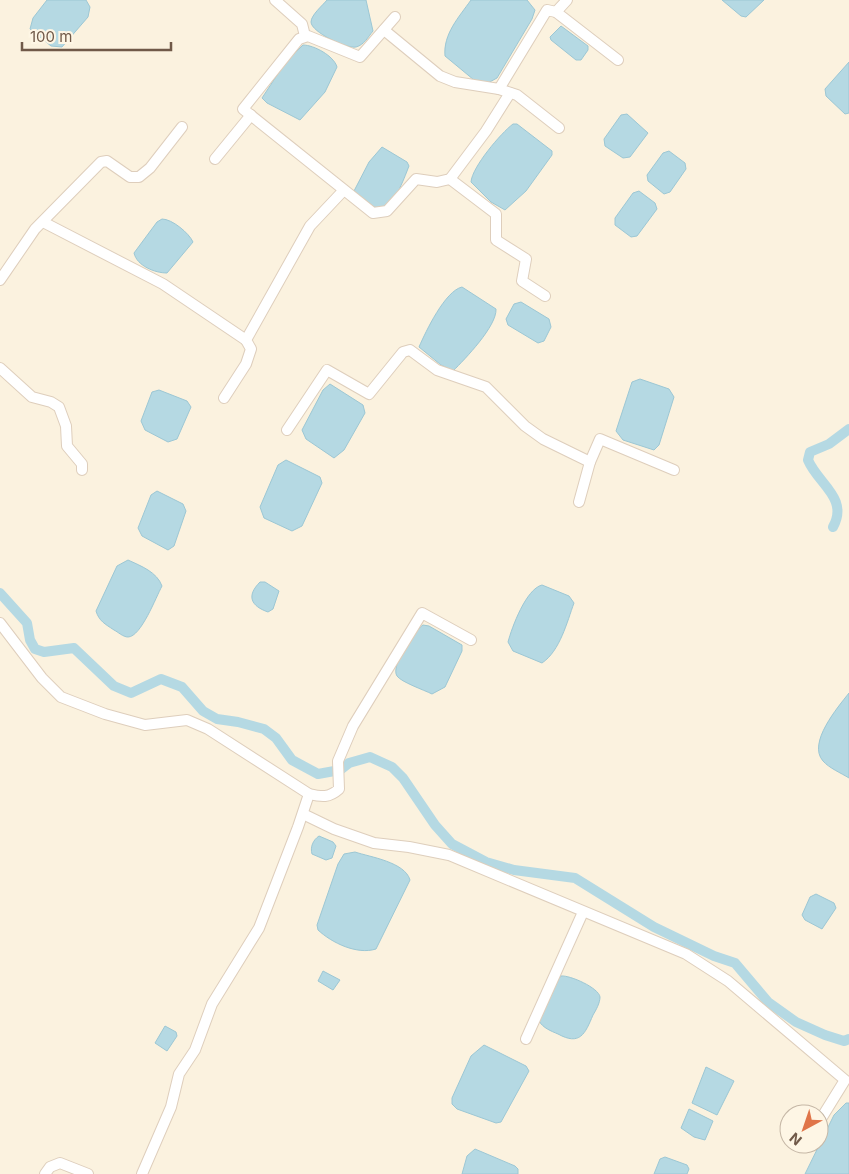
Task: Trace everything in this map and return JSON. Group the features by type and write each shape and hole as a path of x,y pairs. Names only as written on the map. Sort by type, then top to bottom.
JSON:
{"street":[{"path":"275,0 302,24 305,36"},
{"path":"556,12 567,0"},
{"path":"499,89 547,10 556,12 618,60"},
{"path":"305,36 360,57 395,17"},
{"path":"384,30 440,76 474,86 499,89 517,95 559,128"},
{"path":"305,36 293,44 243,108 373,213 380,214 387,211 416,179 437,182 450,179 486,131 510,93"},
{"path":"215,159 251,115"},
{"path":"0,280 30,236 104,161 107,161 130,177 143,176 182,127"},
{"path":"450,179 496,214 496,240 526,259 522,281 545,296"},
{"path":"246,340 310,226 343,190"},
{"path":"43,222 163,284 246,340 251,349 246,364 224,398"},
{"path":"287,430 326,370 369,394 403,352 410,350 437,370 486,387 525,426 542,439 590,462"},
{"path":"0,368 32,396 51,402 59,407 66,426 67,446 82,464 82,470"},
{"path":"579,502 590,462 600,439 674,470"},
{"path":"0,622 42,678 61,697 105,714 145,725 187,720 208,729 309,794 332,796 339,789 338,761 353,726 422,613 471,640"},
{"path":"142,1174 171,1107 179,1074 195,1050 212,1004 259,928 309,794"},
{"path":"303,814 334,830 374,843 409,847 449,855 686,954 721,976 847,1080 829,1107"},
{"path":"526,1039 583,912"},
{"path":"45,1174 50,1167 60,1163 88,1174"}],"water":[{"path":"47,0 86,0 90,7 88,17 62,47 51,46 30,29 33,18"},
{"path":"327,0 366,0 373,31 366,41 356,47 351,47 323,35 313,26 311,22 313,16"},
{"path":"471,0 527,0 535,10 532,19 497,78 486,84 474,80 445,56 449,33"},
{"path":"722,0 764,0 746,17 741,16"},
{"path":"561,26 588,46 588,50 581,60 576,60 551,40 550,37"},
{"path":"303,45 323,52 332,59 337,67 325,92 300,120 267,103 262,98 285,63"},
{"path":"849,62 849,113 845,114 826,96 825,89"},
{"path":"627,114 648,133 630,157 623,158 605,146 604,139 621,115"},
{"path":"513,124 517,124 552,151 552,155 526,191 505,210 491,202 471,182 476,168 482,159 495,142"},
{"path":"382,147 407,162 409,166 390,204 379,211 354,191 369,162"},
{"path":"669,151 685,163 686,169 670,192 664,194 648,181 647,175 663,153"},
{"path":"639,191 655,203 657,209 637,236 631,237 615,225 615,218 633,193"},
{"path":"162,219 180,227 193,242 167,273 147,268 139,262 134,253 157,222"},
{"path":"462,287 496,309 495,316 486,333 453,371 441,365 419,347 431,322 443,304 449,296"},
{"path":"521,302 549,319 551,327 544,341 538,343 508,325 506,319 514,304"},
{"path":"640,379 669,389 674,397 659,445 654,450 623,440 616,431 632,382"},
{"path":"330,384 363,405 365,413 344,450 334,458 306,439 302,430 323,390"},
{"path":"159,390 187,401 191,407 177,439 168,442 145,430 141,421 152,392"},
{"path":"286,460 320,477 322,483 302,526 292,531 264,518 260,507 278,465"},
{"path":"157,491 183,504 186,511 174,546 168,550 142,536 138,528 151,495"},
{"path":"128,560 152,573 162,586 143,624 138,631 128,637 105,624 96,611 117,566"},
{"path":"260,582 265,582 279,591 273,609 268,612 254,604 252,600 253,592"},
{"path":"542,585 569,596 574,603 558,644 542,663 513,651 508,642 516,618 525,601 530,593"},
{"path":"423,625 429,626 462,645 462,651 445,687 432,694 403,681 397,676 396,671 404,649"},
{"path":"849,693 849,778 823,761 819,753 819,745 821,735 826,726"},
{"path":"319,836 333,842 336,846 332,858 326,860 312,854 311,849"},
{"path":"355,852 378,858 394,865 407,874 410,880 376,949 361,950 345,947 318,930 317,925 338,864 344,854"},
{"path":"816,894 834,903 836,908 822,929 805,920 802,915 810,897"},
{"path":"323,971 340,980 333,990 318,981"},
{"path":"561,976 584,983 595,990 600,997 598,1006 587,1028 577,1038 572,1039 553,1032 539,1021 556,982"},
{"path":"165,1026 176,1032 177,1036 167,1051 155,1043"},
{"path":"484,1045 526,1066 529,1071 501,1122 496,1123 457,1109 452,1104 452,1098 471,1056"},
{"path":"706,1067 734,1081 717,1115 692,1103"},
{"path":"846,1103 849,1103 849,1174 805,1174 815,1154 829,1154 829,1125 834,1115"},
{"path":"689,1109 713,1121 705,1140 694,1137 681,1128"},
{"path":"475,1149 515,1166 518,1169 518,1174 462,1174 467,1156"},
{"path":"665,1157 687,1165 689,1169 687,1174 654,1174 660,1159"}],"waterway":[{"path":"833,527 837,517 835,499 808,460 810,452 829,444 849,429"},
{"path":"0,593 27,623 30,640 35,649 44,652 74,648 114,686 131,693 161,679 182,687 203,711 217,719 264,729 276,738 292,760 318,774 340,770 349,763 370,757 392,767 403,778 435,825 452,844 486,862 514,870 575,878 654,927 714,956 735,963 768,1002 796,1022 825,1035 844,1041 849,1039"}]}
